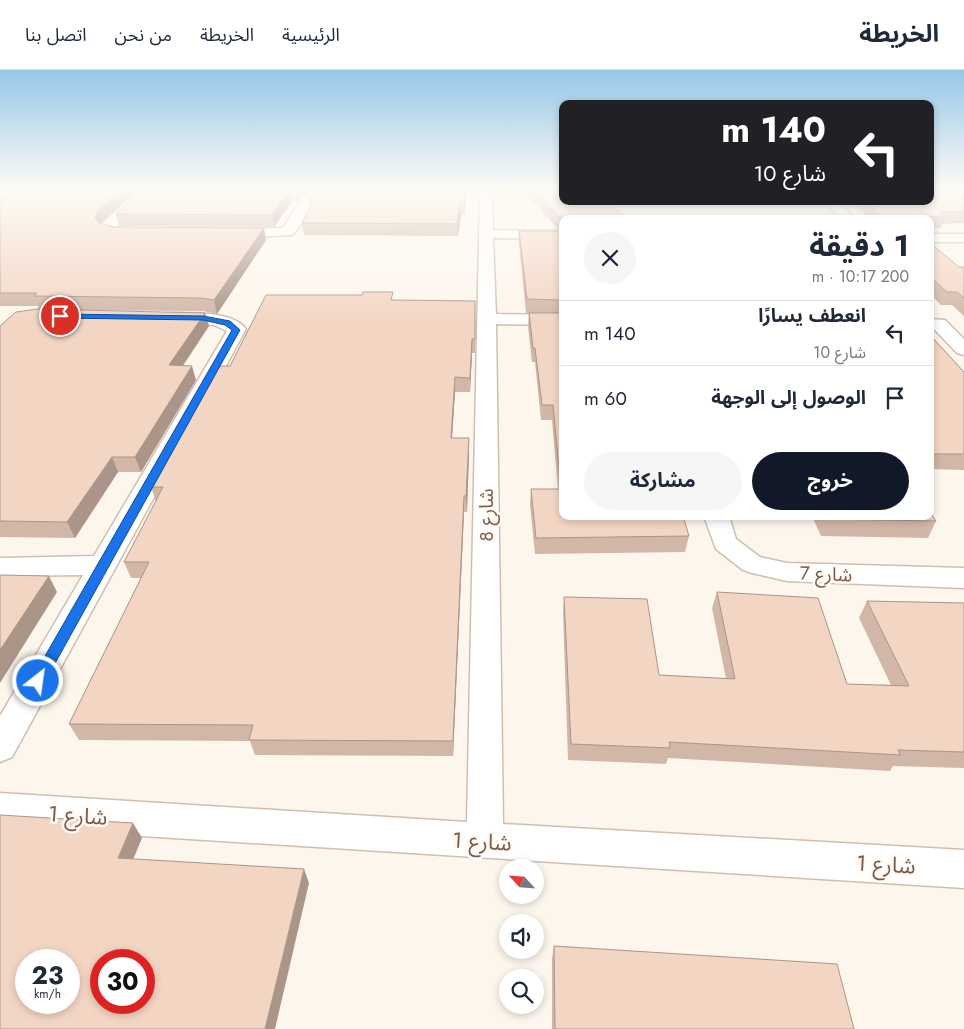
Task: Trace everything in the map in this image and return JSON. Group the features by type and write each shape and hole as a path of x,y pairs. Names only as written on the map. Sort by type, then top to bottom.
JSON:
{"street":[{"path":"147,234 157,234"},
{"path":"217,234 269,234"},
{"path":"486,234 559,234"},
{"name":"شارع 8","path":"485,841 488,319 486,234"},
{"path":"934,238 964,238"},
{"path":"0,747 236,330 227,323 203,318 156,318"},
{"path":"488,319 559,320"},
{"path":"934,324 939,324 964,349"},
{"name":"شارع 7","path":"717,520 725,543 752,564 787,572 964,578"},
{"path":"0,567 104,565"},
{"name":"شارع 1","path":"0,810 485,841 964,868"}],"building":[{"path":"0,234 260,234 214,300 200,298 34,296 37,293 0,293"},
{"path":"519,234 559,234 559,300 527,299"},
{"path":"934,246 959,267 964,267 964,298 957,292 947,292 934,281"},
{"path":"363,292 393,292 391,300 475,301 475,339 472,339 470,378 455,377 451,438 469,438 466,496 464,496 453,741 249,740 253,725 69,724 149,562 124,562 163,487 151,487 167,458 164,458 216,366 230,366 266,295 362,295"},
{"path":"37,309 205,313 169,365 192,366 135,457 112,457 67,522 0,521 0,326 16,312"},
{"path":"529,313 559,313 559,468 553,405 542,405 535,348 533,348"},
{"path":"934,339 964,372 964,454 934,454"},
{"path":"531,489 559,489 559,520 684,520 689,536 536,538"},
{"path":"934,518 936,521 882,520 934,520"},
{"path":"0,575 49,576 0,650"},
{"path":"717,592 818,598 847,684 909,686 867,601 964,603 964,752 898,750 900,755 669,742 670,748 571,744 564,597 647,599 659,675 735,679"},
{"path":"0,815 133,823 118,858 304,869 265,1029 0,1029"},
{"path":"554,946 837,964 854,1029 555,1029"}],"route":[{"path":"38,681 236,330 227,323 203,318 60,316"}]}
